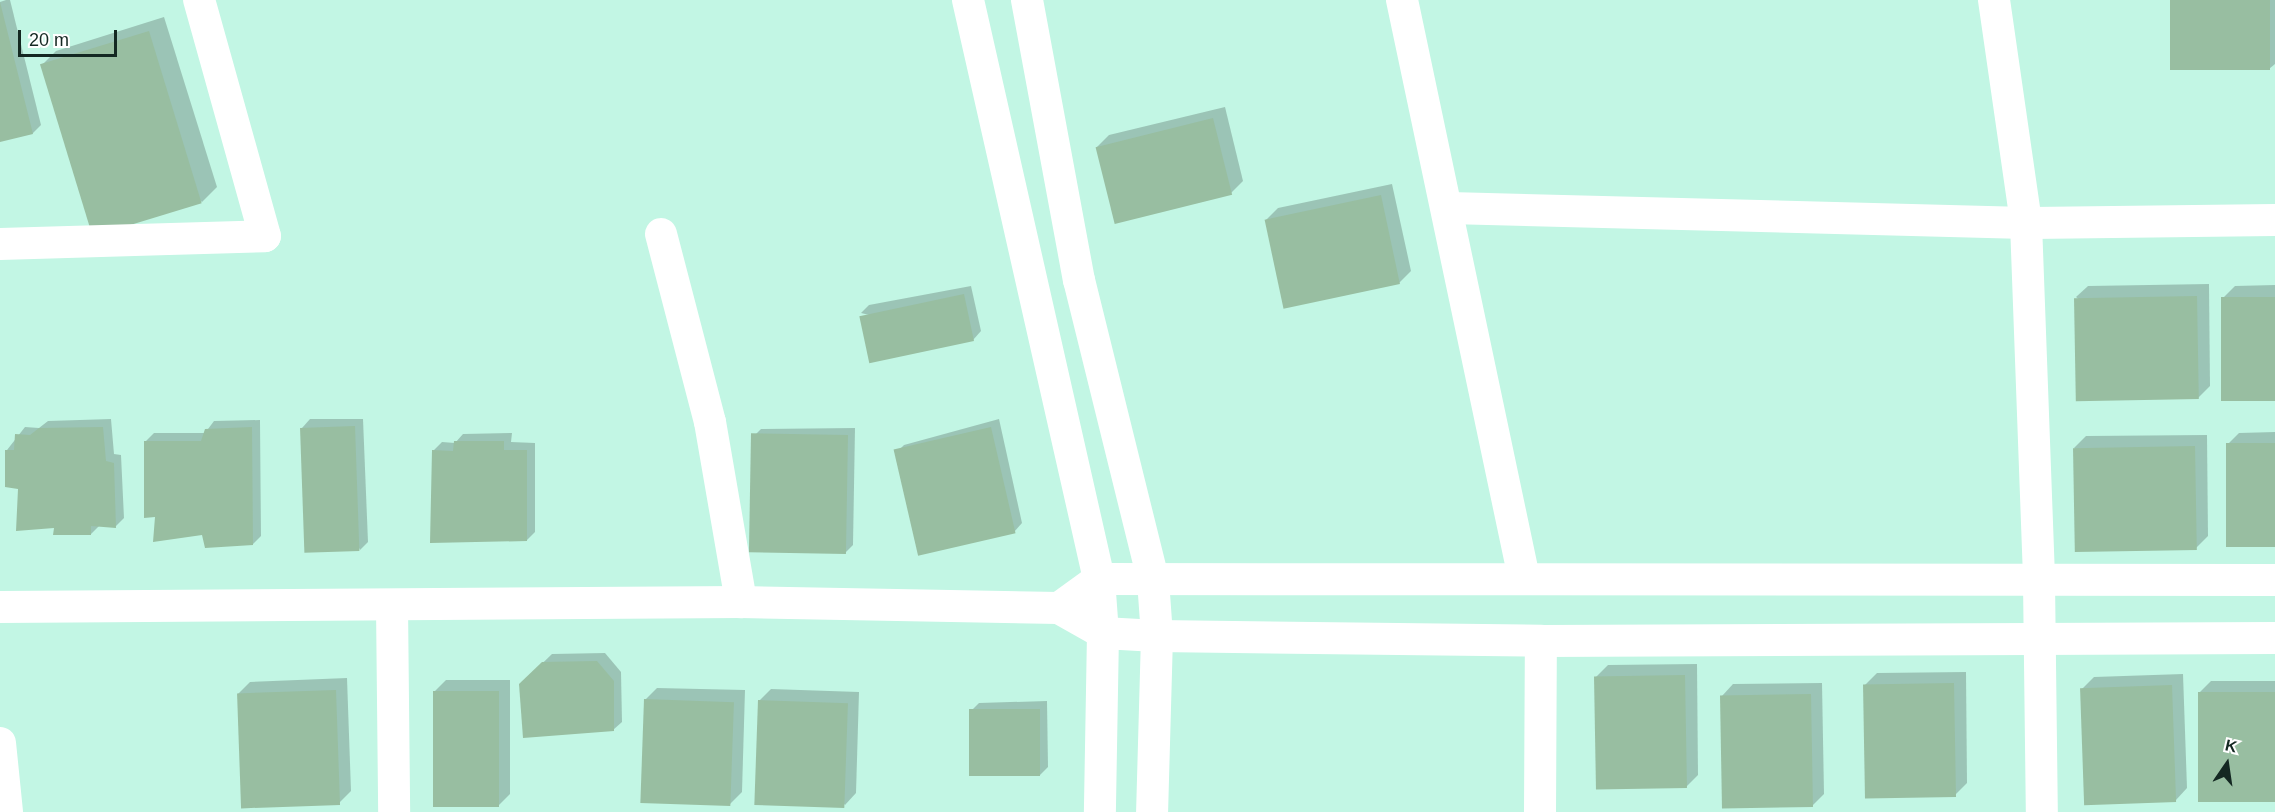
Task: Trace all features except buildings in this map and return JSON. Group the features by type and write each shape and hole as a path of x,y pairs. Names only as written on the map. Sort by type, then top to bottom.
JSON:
{"street":[{"path":"0,244 265,236 199,0"},
{"path":"968,0 1099,579 1103,633 1100,812"},
{"path":"1027,0 1079,280 1153,580 1157,636 1152,812"},
{"path":"1402,0 1449,208 1524,578"},
{"path":"1994,0 2026,223 2039,581 2042,812"},
{"path":"1449,208 2026,223 2275,220"},
{"path":"661,234 710,422 741,602"},
{"path":"1059,608 1099,579 2275,580"},
{"path":"0,607 741,602 1059,608 1103,633 1157,636 1541,641 2275,638"},
{"path":"392,605 394,812"},
{"path":"1540,812 1541,641"},
{"path":"0,743 7,812"}]}
